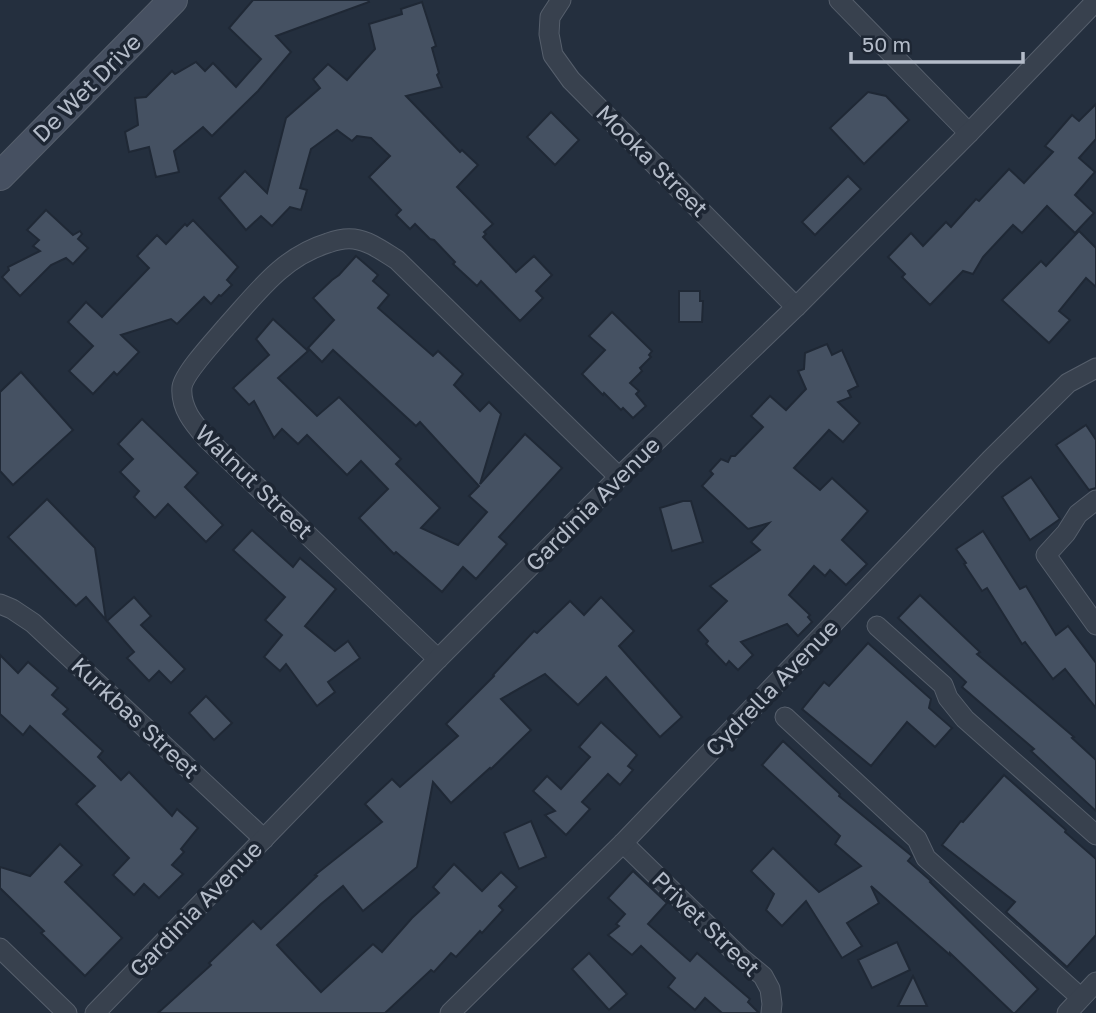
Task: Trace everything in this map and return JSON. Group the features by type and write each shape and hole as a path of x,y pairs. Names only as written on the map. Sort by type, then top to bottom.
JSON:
{"street":[{"name":"De Wet Drive","path":"0,176 173,0"},
{"name":"Mooka Street","path":"561,0 550,16 549,34 552,55 571,80 796,307"},
{"path":"839,0 969,133"},
{"name":"Gardinia Avenue","path":"95,1013 438,659 619,477 796,307 1096,1"},
{"name":"Walnut Street","path":"438,659 207,439 192,422 183,404 182,385 192,370 210,345 275,274 289,261 311,248 336,240 354,239 377,247 397,260 619,477"},
{"name":"Cydrella Avenue","path":"450,1013 623,843 990,460 1068,383 1096,368"},
{"path":"1096,500 1078,514 1066,533 1046,555 1096,625"},
{"name":"Kurkbas Street","path":"0,604 33,623 264,839"},
{"path":"877,626 943,685 947,698 965,719 1096,835"},
{"path":"785,717 917,839 926,858 1080,998"},
{"name":"Privet Street","path":"623,843 763,976 770,989 771,1013"},
{"path":"0,948 67,1013"},
{"path":"1067,1013 1096,982"}],"building":[{"path":"253,0 369,2 276,36 291,52 258,91 212,136 203,127 174,151 179,172 156,177 149,147 129,152 125,132 138,125 135,98 146,97 172,71 175,74 196,62 205,71 213,63 236,87 261,59 229,28"},
{"path":"422,2 436,46 432,48 442,87 406,96 460,152 462,150 478,165 457,187 493,224 484,232 486,234 483,237 516,272 534,256 552,275 536,291 543,298 520,321 481,281 477,286 453,264 455,262 434,240 415,224 410,229 396,215 401,210 369,177 390,156 371,138 357,136 352,141 337,130 311,149 300,188 307,190 301,210 290,207 272,226 261,216 246,230 219,198 245,171 267,193 286,118 320,88 313,79 328,64 347,80 375,49 369,24 402,14 401,9"},
{"path":"868,92 886,96 909,120 864,164 830,128"},
{"path":"1096,104 1096,139 1079,158 1095,172 1075,195 1094,213 1075,233 1047,206 1022,233 1013,225 983,257 973,274 963,271 930,305 902,277 905,274 888,257 911,233 923,246 946,222 951,227 976,199 979,201 1009,169 1024,183 1053,152 1045,146 1072,115 1079,121"},
{"path":"551,112 579,140 555,165 527,137"},
{"path":"848,176 861,189 815,235 802,222"},
{"path":"46,210 73,235 80,231 82,234 78,239 88,248 73,264 66,258 51,265 20,296 2,277 9,270 8,267 40,251 33,246 39,240 27,230"},
{"path":"193,220 238,267 227,280 232,285 211,304 204,297 177,324 171,319 121,335 139,352 117,375 114,372 93,394 69,371 93,346 68,322 86,302 102,317 149,268 137,256 157,235 166,244 185,224 187,226"},
{"path":"1079,231 1096,248 1096,287 1086,278 1059,311 1070,320 1049,343 1002,300 1041,261 1046,266"},
{"path":"356,256 378,275 373,281 389,295 378,308 433,356 438,351 463,374 454,385 480,411 489,402 501,414 480,484 525,434 562,468 499,537 507,544 476,579 463,567 442,592 396,552 394,554 359,518 388,489 361,461 347,475 307,435 298,444 282,429 274,438 254,401 249,405 233,388 269,355 256,339 273,319 308,351 278,378 317,416 339,397 401,459 396,464 440,508 421,528 458,545 487,512 469,496 479,486 420,422 416,426 333,350 322,362 308,348 334,320 313,298"},
{"path":"679,291 700,291 700,301 703,301 702,322 679,322"},
{"path":"612,312 652,351 649,355 651,357 640,368 642,371 630,383 639,391 636,394 646,406 633,418 604,393 603,395 582,374 605,350 589,336"},
{"path":"827,344 832,355 842,350 858,386 848,391 851,397 838,402 860,423 843,442 829,430 794,468 820,490 832,478 868,511 842,540 867,564 846,585 830,570 825,576 814,566 789,595 810,615 808,617 812,622 798,636 787,624 741,642 753,655 738,670 729,661 726,665 706,644 708,641 698,630 727,601 710,586 760,550 751,542 769,523 748,529 702,486 721,459 728,462 731,456 735,456 763,427 751,416 770,396 786,410 806,389 798,371 804,369 805,353"},
{"path":"21,372 73,430 13,485 0,471 0,392"},
{"path":"142,419 198,473 185,487 223,525 206,542 168,504 155,518 134,497 139,491 120,472 133,459 118,444"},
{"path":"1086,425 1096,440 1096,488 1089,490 1056,445"},
{"path":"1031,477 1060,519 1030,540 1002,497"},
{"path":"47,499 95,548 106,620 86,597 76,606 8,537"},
{"path":"691,501 703,542 672,551 660,508"},
{"path":"252,530 293,567 300,558 336,589 305,626 335,651 348,641 360,658 328,682 335,692 317,706 286,664 280,671 264,657 282,635 265,620 285,597 233,550"},
{"path":"983,531 1020,589 1026,586 1056,635 1068,626 1096,663 1096,708 1065,669 1053,679 1025,642 1022,644 987,588 982,591 964,564 966,563 956,549"},
{"path":"920,595 980,652 977,654 1074,737 1072,738 1096,760 1096,811 1031,751 1034,749 962,687 966,682 898,618"},
{"path":"134,597 151,616 141,625 185,669 171,683 159,671 149,681 127,658 134,652 107,621"},
{"path":"601,597 634,631 619,646 682,717 660,737 606,677 578,705 545,674 501,699 531,730 491,769 451,803 433,782 417,867 363,911 343,886 277,945 321,992 373,944 382,952 439,893 433,887 454,864 482,891 501,872 517,887 499,906 503,910 482,933 480,931 456,957 451,953 434,972 431,970 385,1013 158,1013 211,965 209,963 253,921 261,929 317,876 315,875 382,822 365,804 392,779 400,787 458,736 446,724 534,631 537,633 570,601 584,615"},
{"path":"868,643 931,699 929,708 952,728 935,747 907,722 871,766 802,709 824,682 829,686"},
{"path":"0,655 18,673 28,662 58,688 52,695 68,709 63,714 103,751 98,757 121,780 129,772 172,816 177,809 198,828 181,849 184,852 172,865 183,874 159,898 144,884 134,895 113,875 129,858 76,804 95,786 30,726 23,735 0,714"},
{"path":"206,696 232,723 214,740 189,713"},
{"path":"601,722 637,755 628,766 633,770 620,785 608,774 582,802 590,809 566,835 545,815 555,811 533,791 547,776 561,789 590,757 579,747"},
{"path":"783,741 840,794 839,796 912,856 908,861 1038,989 1015,1013 871,886 879,903 847,923 862,946 842,958 806,901 782,926 766,910 774,894 751,871 773,848 819,892 861,866 835,844 840,836 762,765"},
{"path":"1004,775 1096,859 1096,935 1067,967 1006,912 1015,902 942,845"},
{"path":"531,821 546,857 519,869 504,833"},
{"path":"60,844 82,865 65,882 122,938 85,976 0,888 0,867 30,876"},
{"path":"633,871 667,903 648,924 690,961 697,953 750,999 748,1002 759,1013 722,1013 705,998 695,1010 668,987 675,978 641,946 632,955 608,935 619,926 616,924 625,914 608,898"},
{"path":"897,942 910,970 872,988 858,960"},
{"path":"589,953 627,994 609,1010 572,969"},
{"path":"913,976 927,1006 898,1006"}]}
